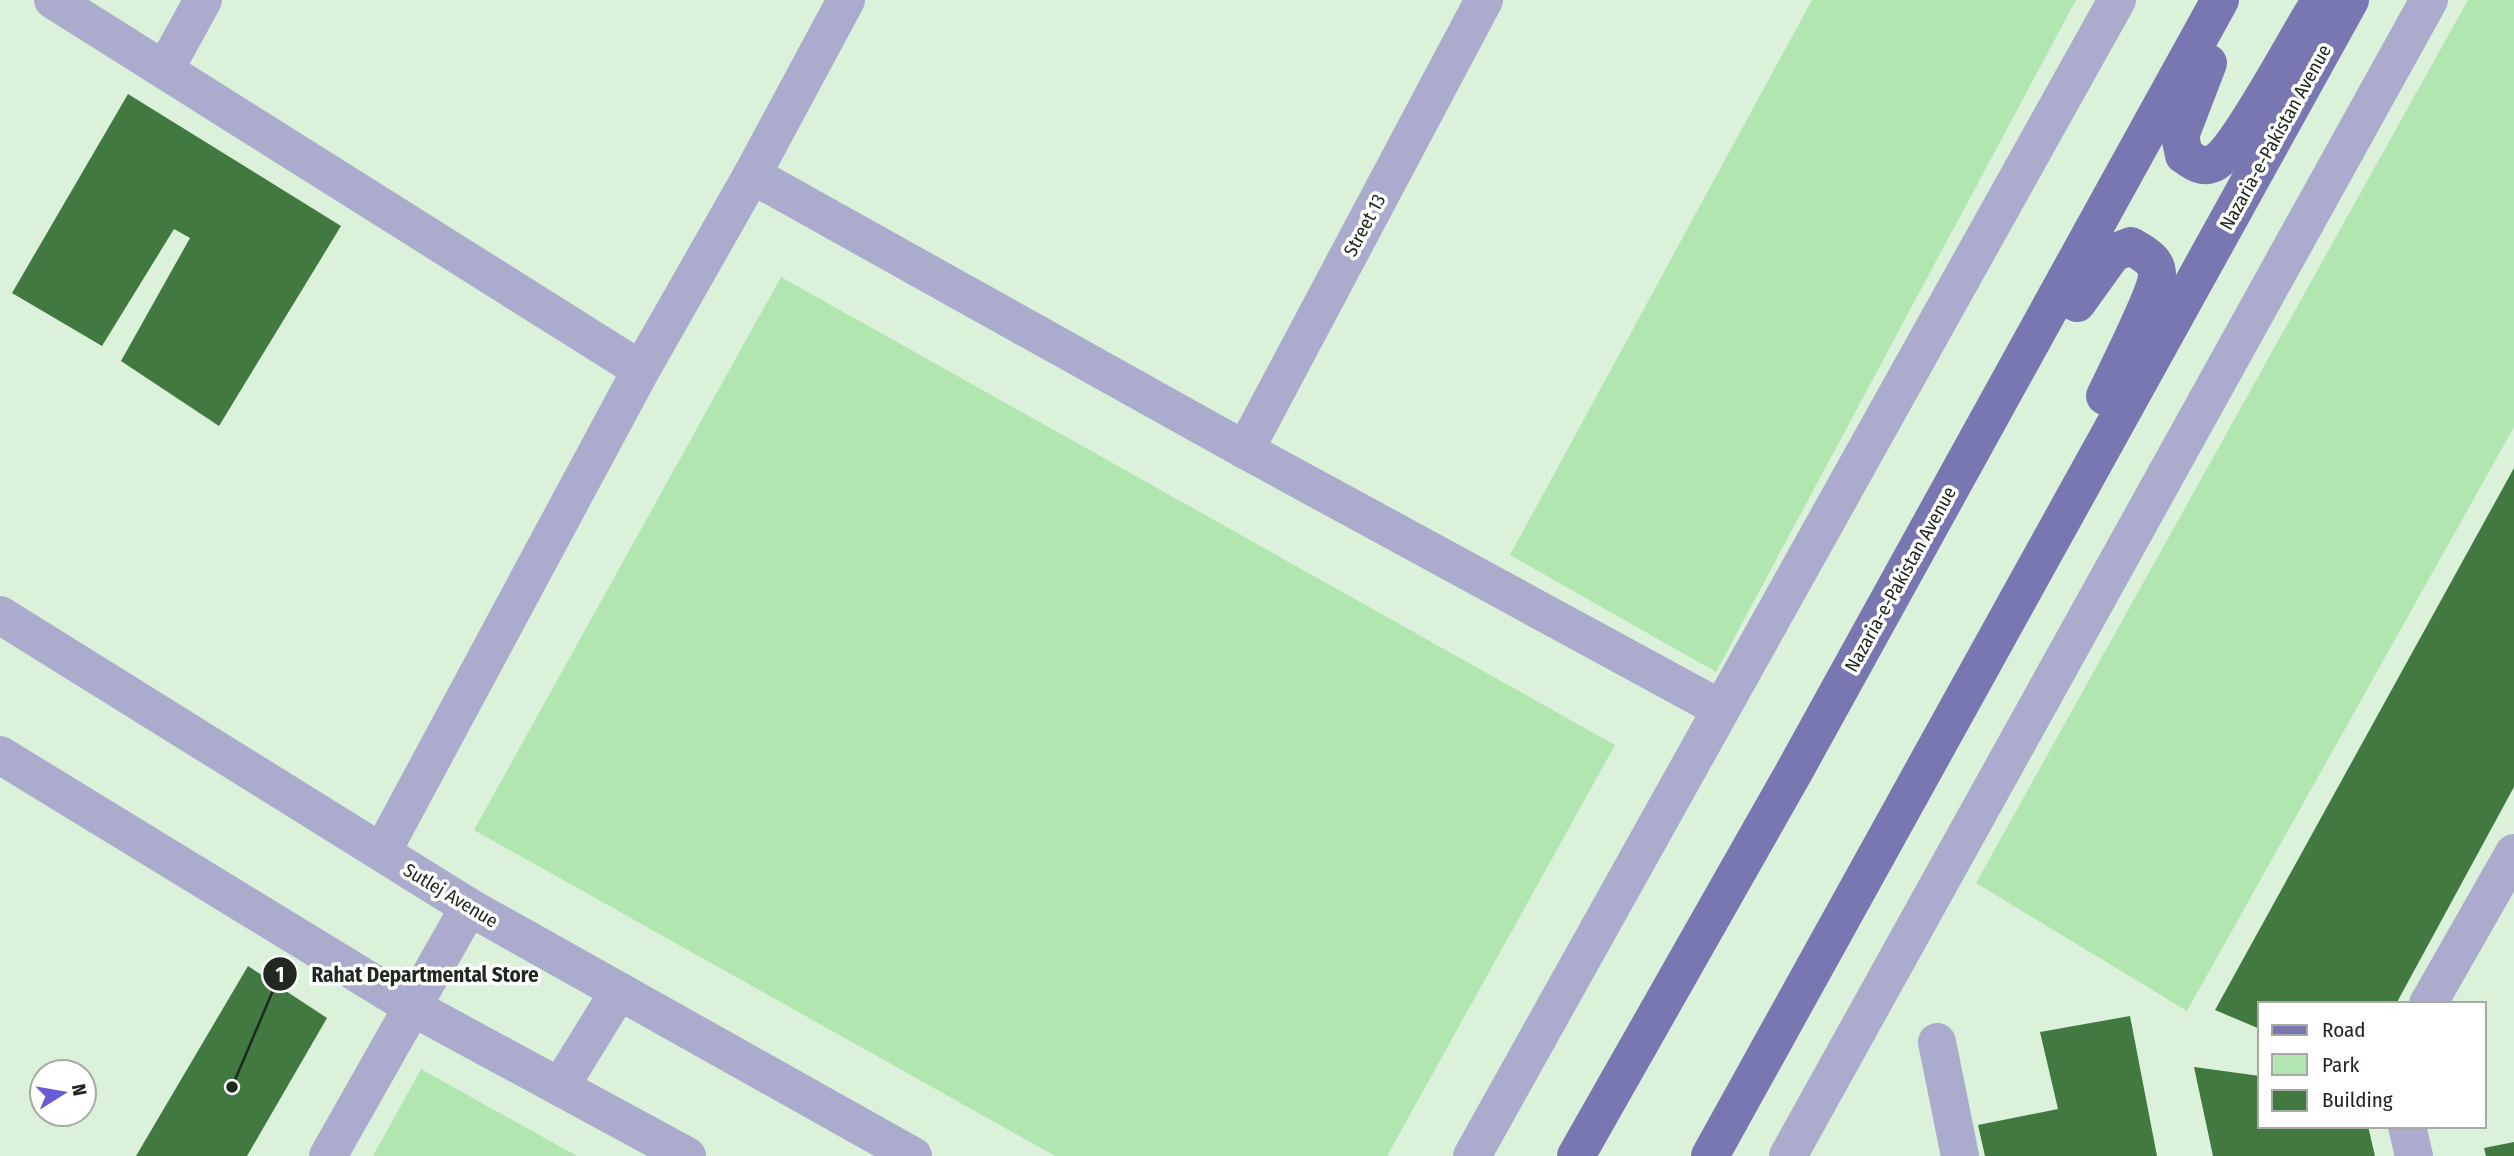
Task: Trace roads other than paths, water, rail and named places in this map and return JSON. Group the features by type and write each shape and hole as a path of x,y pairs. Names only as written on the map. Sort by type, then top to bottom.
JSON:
{"main road":[{"name":"Nazaria-e-Pakistan Avenue","path":"1576,1156 1796,770 2220,0"},
{"path":"2235,0 2180,136 2184,155 2196,164 2216,162 2250,118 2322,0"},
{"name":"Nazaria-e-Pakistan Avenue","path":"1710,1156 2350,0"},
{"path":"1963,465 2113,253 2131,246 2154,261 2158,274 2134,334 2080,449 2046,553"}],"street":[{"path":"53,0 641,370"},
{"path":"165,69 203,0"},
{"path":"382,852 641,370 752,176 846,0"},
{"name":"Street 13","path":"1245,450 1484,0"},
{"path":"1472,1156 2117,0"},
{"path":"1788,1156 2429,0"},
{"path":"752,176 1245,450 1721,709"},
{"name":"Sutlej Avenue","path":"0,615 468,907 913,1156"},
{"path":"0,755 414,1008 687,1156"},
{"path":"2429,1002 2514,853"},
{"path":"328,1156 414,1008 468,907"},
{"path":"561,1087 619,991"},
{"path":"1937,1042 1960,1156"},
{"path":"2407,1128 2414,1156"}],"place":[{"name":"Rahat Departmental Store","path":"232,1087"}]}
